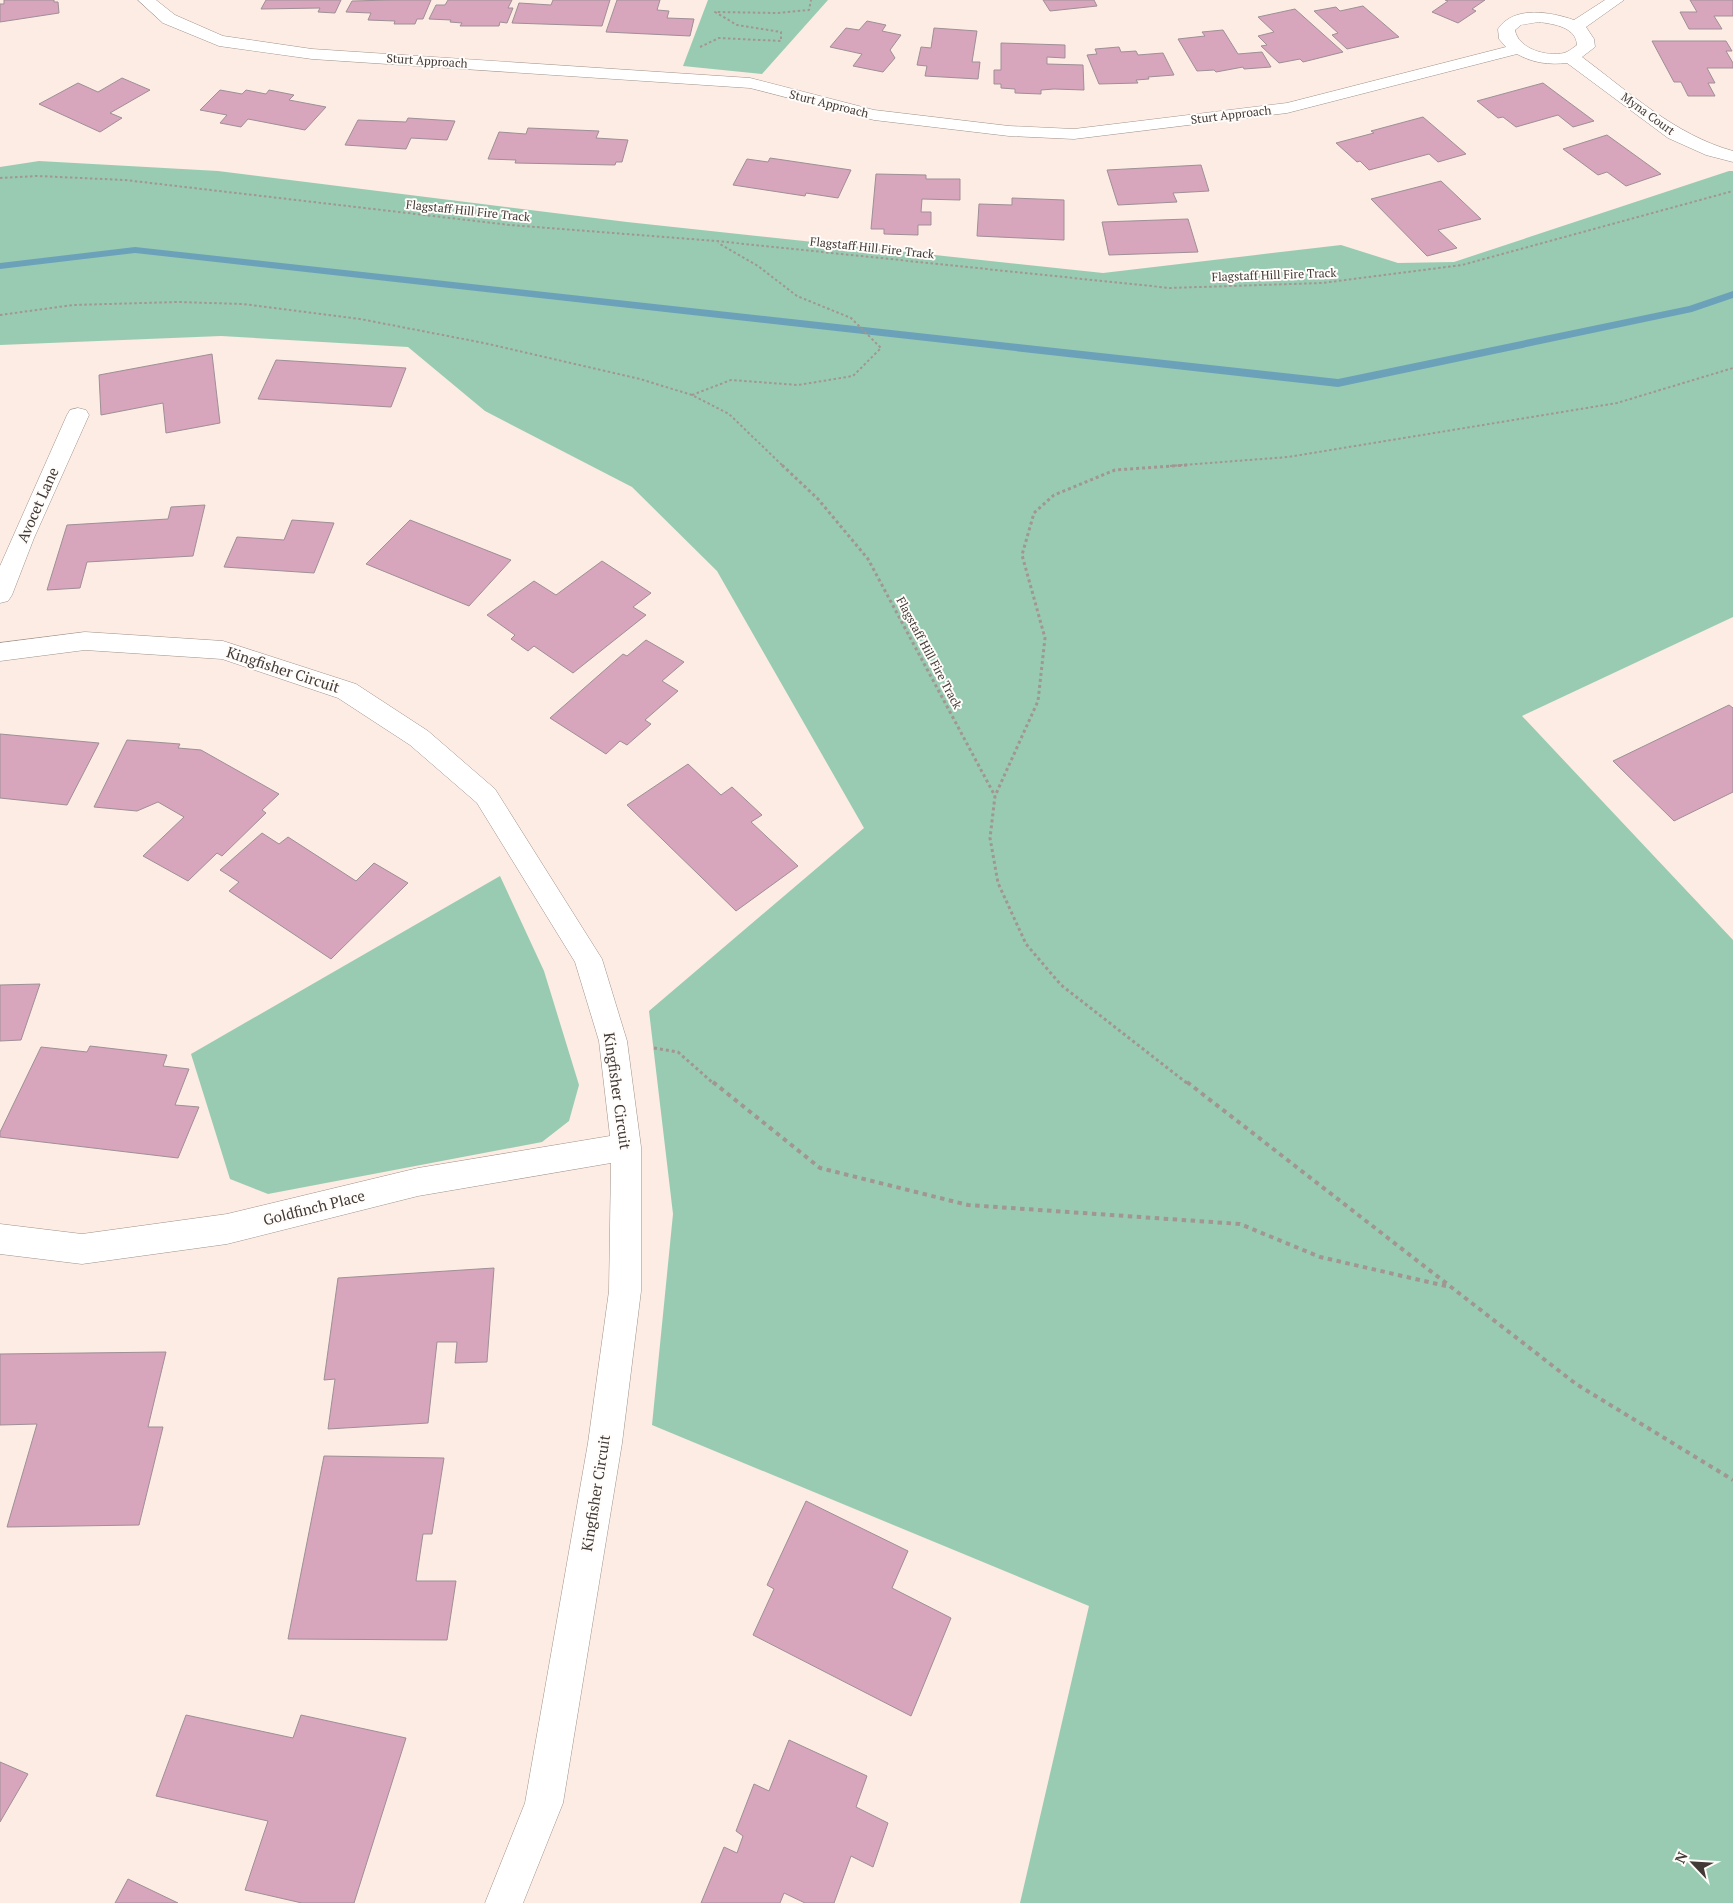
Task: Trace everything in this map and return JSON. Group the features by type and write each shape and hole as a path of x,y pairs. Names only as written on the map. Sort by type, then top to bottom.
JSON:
{"street":[{"name":"Sturt Approach","path":"146,0 169,19 219,41 312,54 750,84 874,115 1010,131 1074,134 1287,108 1517,49"},
{"path":"1575,27 1616,0"},
{"path":"1527,18 1546,18 1564,22 1583,33 1587,40 1586,47 1581,53 1572,57 1550,59 1527,54 1517,49 1509,43 1505,36 1505,30 1516,20 1527,18"},
{"name":"Myna Court","path":"1572,57 1674,134 1712,151 1733,157"},
{"name":"Avocet Lane","path":"0,595 22,538 78,415"},
{"name":"Kingfisher Circuit","path":"0,652 86,641 223,650 347,691 419,738 486,796 588,959 613,1041 626,1148 625,1291 605,1443 544,1802 504,1903"},
{"name":"Goldfinch Place","path":"0,1239 82,1249 227,1229 418,1182 626,1148"}],"path":[{"path":"706,49 699,46 719,38 781,41 781,32 723,20 715,12 778,13 809,10 810,0"},
{"name":"Flagstaff Hill Fire Track","path":"0,178 37,176 125,180 510,225 716,241 1170,288 1322,283 1462,266 1733,192"},
{"path":"692,395 731,380 798,385 853,376 880,348 851,318 797,296 758,266 716,241"},
{"name":"Flagstaff Hill Fire Track","path":"0,315 73,306 178,302 243,304 360,319 484,343 640,379 692,395 729,414 818,498 868,559 995,796"},
{"path":"1733,368 1617,403 1288,457 1115,470 1054,495 1034,513 1022,554 1045,638 1038,701 995,796 990,838 998,883 1026,944 1060,985 1576,1384 1733,1480"},
{"path":"613,1041 678,1052 730,1097 820,1168 968,1205 1240,1224 1320,1257 1449,1286"}],"green space":[{"path":"708,0 828,0 762,74 683,66"},
{"path":"39,161 218,171 627,222 1103,273 1341,245 1398,263 1454,262 1733,171 1733,617 1522,716 1733,940 1733,1903 1020,1903 1089,1606 652,1425 673,1214 649,1011 864,828 717,571 632,487 485,411 408,347 221,336 0,345 0,167"},
{"path":"500,876 544,971 579,1085 569,1121 542,1142 268,1194 230,1179 191,1054"}],"building":[{"path":"4,0 54,0 54,2 58,2 59,13 0,22 0,4 4,4"},
{"path":"266,0 341,0 335,13 318,12 320,8 261,9"},
{"path":"431,0 423,19 417,19 415,24 394,24 395,21 368,20 371,13 346,12 352,1"},
{"path":"448,0 512,0 508,8 513,8 507,23 500,22 499,26 460,26 462,23 450,22 451,20 429,19 436,5 445,5"},
{"path":"553,0 610,0 602,26 512,23 519,3 551,5"},
{"path":"617,0 660,0 657,10 669,11 667,18 694,19 690,36 606,32"},
{"path":"1043,0 1094,0 1097,6 1050,11"},
{"path":"1445,0 1485,0 1472,9 1476,11 1458,23 1432,12 1448,1"},
{"path":"1690,0 1733,0 1733,16 1714,16 1722,29 1689,29 1680,12 1697,12"},
{"path":"1363,6 1399,37 1347,49 1332,35 1338,33 1314,11 1336,7 1340,11"},
{"path":"1295,9 1343,52 1303,62 1300,59 1279,63 1261,46 1267,45 1258,36 1274,32 1258,17"},
{"path":"867,21 886,25 882,31 901,35 890,50 895,58 883,72 853,66 862,54 830,47 846,28 859,30"},
{"path":"934,28 977,31 972,62 980,62 978,79 925,76 927,66 917,65 921,47 931,48"},
{"path":"1223,30 1238,54 1262,52 1271,67 1244,69 1243,67 1216,72 1214,70 1197,71 1178,39 1205,36 1202,32"},
{"path":"1652,41 1726,41 1732,51 1726,51 1733,63 1733,68 1707,68 1715,83 1708,83 1715,96 1688,96 1681,82 1674,82"},
{"path":"1001,43 1065,45 1065,58 1047,57 1047,64 1083,65 1084,90 1041,90 1041,94 1015,93 1015,89 1001,88 1001,84 994,84 994,70 1001,70"},
{"path":"1119,47 1121,52 1136,51 1138,55 1163,53 1174,75 1148,77 1149,79 1136,80 1138,83 1099,84 1087,55 1097,54 1095,49"},
{"path":"122,78 150,90 110,113 122,118 100,132 39,104 78,83 98,92"},
{"path":"1543,83 1594,121 1573,127 1558,115 1516,127 1503,117 1498,118 1477,101"},
{"path":"220,90 242,94 246,90 266,94 269,90 294,95 289,100 326,107 305,130 248,119 241,127 220,123 227,115 200,110"},
{"path":"1423,117 1466,154 1438,162 1429,154 1369,170 1336,143 1374,133 1371,131"},
{"path":"408,118 455,121 447,140 411,138 406,149 345,145 358,120 406,122"},
{"path":"528,128 599,131 596,138 628,140 622,162 616,162 615,165 515,163 516,160 488,159 499,132 526,134"},
{"path":"1607,135 1661,174 1626,186 1607,172 1598,175 1563,149"},
{"path":"770,158 851,170 838,198 806,193 805,196 733,185 747,159 768,162"},
{"path":"1201,165 1209,191 1173,193 1177,202 1118,205 1107,170"},
{"path":"876,174 926,175 926,179 960,179 960,200 922,199 921,212 931,212 931,225 918,225 918,235 884,234 884,229 871,229"},
{"path":"1441,181 1481,219 1438,230 1457,248 1427,256 1371,199"},
{"path":"1012,198 1064,200 1064,240 977,236 979,204 1012,205"},
{"path":"1188,219 1198,252 1109,255 1102,222"},
{"path":"212,354 220,423 166,433 163,403 101,415 99,375"},
{"path":"276,360 406,368 391,407 258,399"},
{"path":"205,505 193,556 87,562 80,588 47,590 67,525 168,519 171,507"},
{"path":"292,520 334,523 314,573 224,567 237,537 284,540"},
{"path":"410,520 511,560 469,606 366,564"},
{"path":"602,561 651,593 633,607 646,615 573,673 534,646 528,651 511,639 515,635 487,615 534,581 556,595"},
{"path":"646,640 684,662 662,681 678,691 645,720 651,724 627,745 620,741 606,754 550,718 623,654 627,656"},
{"path":"1729,705 1733,708 1733,792 1674,821 1613,761"},
{"path":"0,734 99,743 67,805 0,798"},
{"path":"127,740 180,744 178,748 201,750 279,794 262,810 266,813 222,856 217,853 188,881 143,856 184,817 158,802 137,811 94,807"},
{"path":"688,764 721,795 732,787 762,815 751,822 798,866 736,911 627,805"},
{"path":"262,833 279,844 288,837 356,881 374,863 408,883 331,959 229,891 239,882 220,870"},
{"path":"40,984 21,1040 0,1041 0,985"},
{"path":"90,1046 167,1055 163,1066 189,1069 175,1105 199,1107 178,1158 0,1137 0,1132 41,1047 87,1052"},
{"path":"494,1268 487,1362 455,1363 457,1342 437,1342 428,1423 328,1429 335,1379 324,1380 338,1278"},
{"path":"166,1352 148,1427 163,1427 139,1525 7,1527 37,1424 0,1425 0,1354"},
{"path":"324,1456 444,1458 432,1534 423,1534 416,1581 456,1581 447,1640 288,1639"},
{"path":"806,1501 908,1551 892,1588 951,1618 911,1716 753,1635 774,1589 767,1585"},
{"path":"186,1715 293,1738 301,1715 406,1738 354,1903 302,1903 245,1890 268,1821 156,1796"},
{"path":"789,1740 867,1776 856,1807 888,1823 873,1867 851,1856 834,1903 805,1903 784,1893 780,1903 701,1903 724,1847 737,1853 743,1836 736,1831 754,1784 769,1791"},
{"path":"0,1762 28,1774 0,1822"},
{"path":"128,1879 178,1903 115,1903"}],"waterway":[{"path":"0,266 135,250 1338,383 1692,309 1733,294"}]}
